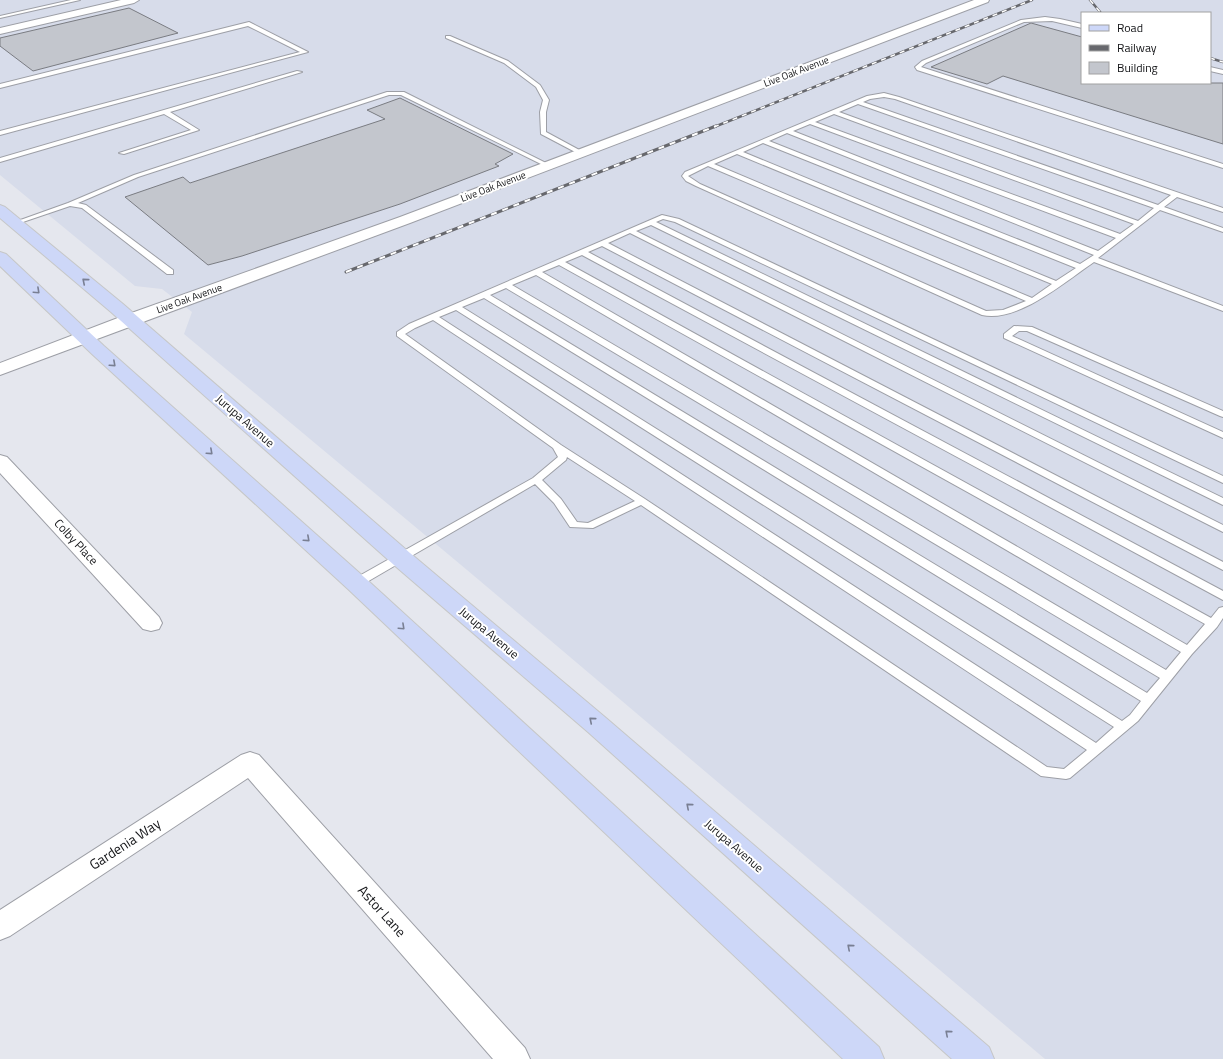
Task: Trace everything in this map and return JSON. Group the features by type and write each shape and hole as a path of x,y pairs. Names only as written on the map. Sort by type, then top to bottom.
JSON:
{"main road":[{"name":"Jurupa Avenue","path":"0,210 114,306 402,558 603,730 977,1059"},
{"path":"0,256 86,337 103,356 356,584 867,1059"}],"street":[{"path":"0,31 134,0"},
{"name":"Live Oak Avenue","path":"0,369 129,320 405,220 984,0"},
{"name":"Colby Place","path":"0,462 151,623"},
{"name":"Gardenia Way","path":"0,926 250,763"},
{"name":"Astor Lane","path":"250,763 514,1059"}],"lane":[{"path":"0,17 78,0"},
{"path":"1081,26 1064,21 1048,19 1023,21 924,62 918,66 919,69 1223,166"},
{"path":"0,86 249,24 305,52 0,133"},
{"path":"448,37 506,62 538,86 546,100 543,112 543,133 581,153"},
{"path":"1211,69 1223,72"},
{"path":"0,160 299,72"},
{"path":"15,224 70,204 136,176 389,93 402,93 547,165"},
{"path":"1176,194 1099,254 1032,302 1004,312 985,313 688,180 686,176 687,173 869,97 884,95 897,98 1223,210"},
{"path":"858,102 1223,230"},
{"path":"122,153 196,130 166,112"},
{"path":"834,112 1138,223"},
{"path":"810,122 1120,237"},
{"path":"787,131 1099,254"},
{"path":"763,141 1080,267"},
{"path":"737,152 1058,284"},
{"path":"708,164 1032,302"},
{"path":"70,204 84,206 170,272"},
{"path":"1223,480 677,220 662,217 412,326 400,334 557,446 642,501 1045,772 1066,774 1123,728 1134,718 1188,651 1223,611"},
{"path":"651,222 1223,502"},
{"path":"631,231 1223,529"},
{"path":"603,243 1223,566"},
{"path":"582,252 1223,596"},
{"path":"1092,259 1223,309"},
{"path":"559,262 1213,624"},
{"path":"536,272 1188,651"},
{"path":"506,285 1168,677"},
{"path":"485,295 1149,700"},
{"path":"457,307 1123,728"},
{"path":"434,317 1096,749"},
{"path":"1223,414 1030,329 1017,328 1007,336 1223,435"},
{"path":"356,584 536,480 563,458 557,446"},
{"path":"536,480 548,489 574,525 589,526 642,501"}],"shaded area":[{"path":"0,0 1223,0 1223,1059 1045,1059 473,575 184,334 192,312 162,289 135,286 0,175"}],"building":[{"path":"129,8 178,33 33,71 0,46 0,38"},
{"path":"1031,23 1081,37 1081,84 1223,83 1223,144 1003,76 987,84 931,67"},
{"path":"400,98 513,154 495,164 499,166 400,204 242,256 208,265 125,197 183,177 190,183 385,119 367,110"}],"railway":[{"path":"714,127 1032,0"},
{"path":"1090,0 1100,12"},
{"path":"1211,58 1223,62"},
{"path":"346,272 716,126"}]}
